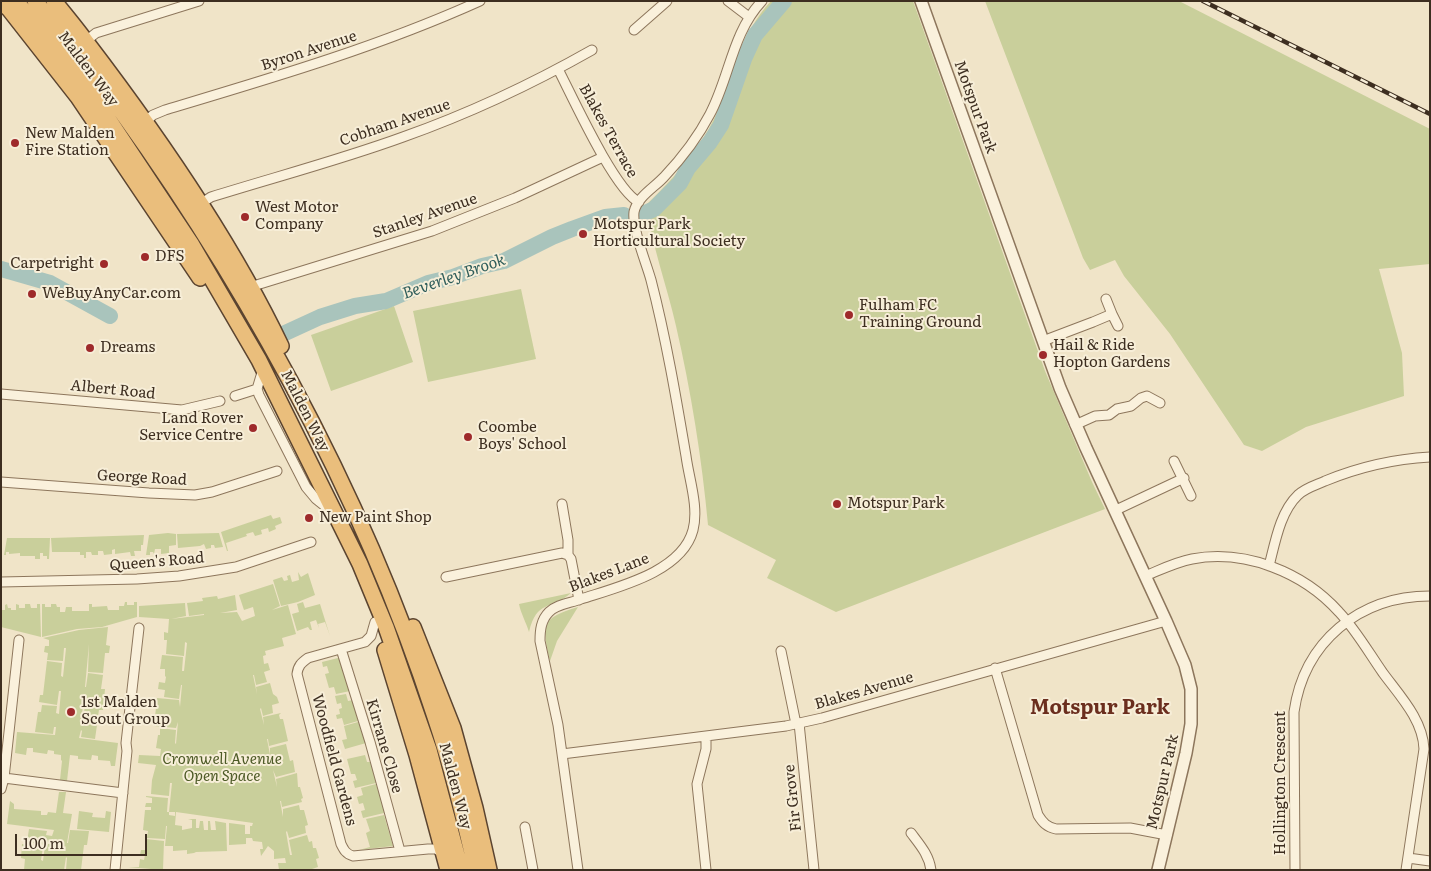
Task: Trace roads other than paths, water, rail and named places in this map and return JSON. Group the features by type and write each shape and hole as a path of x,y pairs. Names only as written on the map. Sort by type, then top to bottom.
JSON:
{"highway":[{"name":"Malden Way","path":"16,1 87,87 158,192 224,299 261,365 360,564 386,628 419,717 448,814 461,870"},
{"name":"Malden Way","path":"35,1 94,73 170,183 238,289 304,406 374,556 414,655 435,715 462,809 476,870"},
{"path":"54,1 86,41 145,122 200,204 250,287 294,373 304,406"},
{"path":"1,2 9,9 78,97 240,338 261,365"},
{"path":"374,556 391,582 409,618 440,692 459,747 489,870"},
{"path":"360,564 375,622 417,755 446,863"}],"street":[{"path":"86,41 96,33 199,1"},
{"name":"Byron Avenue","path":"145,122 153,115 165,110 402,35 480,1"},
{"path":"634,30 667,1"},
{"path":"728,1 749,18"},
{"path":"639,202 663,178 699,134 711,112 738,38 749,18 762,1"},
{"name":"Motspur Park","path":"921,1 1075,425 1116,510 1189,677 1192,701 1191,724 1161,869"},
{"name":"Cobham Avenue","path":"200,204 211,197 327,162 425,129 488,103 558,70 592,50"},
{"name":"Blakes Terrace","path":"558,70 603,158 629,196 639,202"},
{"name":"Stanley Avenue","path":"250,287 432,231 515,198 603,158"},
{"name":"Blakes Lane","path":"578,870 555,711 540,641 540,630 543,620 555,608 630,583 665,565 684,549 690,539 693,528 694,505 666,343 651,279 636,230 634,213 639,202"},
{"path":"1106,299 1118,326"},
{"path":"1043,341 1112,314"},
{"name":"Malden Way","path":"261,365 257,389 306,488 316,499 335,514"},
{"path":"236,396 257,389"},
{"name":"Albert Road","path":"1,394 182,410 220,400"},
{"path":"1075,425 1095,416 1109,414 1117,409 1130,406 1147,396 1160,402"},
{"path":"1269,566 1290,505 1298,495 1308,488 1370,465 1393,460 1430,457"},
{"path":"1174,460 1191,496"},
{"name":"George Road","path":"1,482 194,495 212,492 278,471"},
{"path":"1116,510 1184,478"},
{"path":"562,504 568,540 568,555 572,564 579,600"},
{"name":"Queen's Road","path":"1,582 144,579 183,575 236,567 311,542"},
{"path":"446,577 562,552 568,555"},
{"path":"1145,576 1183,561 1205,558 1238,559 1269,566 1290,574 1316,592 1347,621 1427,737 1422,759 1406,870"},
{"name":"Hollington Crescent","path":"1295,870 1294,723 1296,700 1302,679 1324,643 1347,621 1389,602 1408,597 1430,596"},
{"name":"Blakes Avenue","path":"562,754 706,737 798,723 1166,621"},
{"name":"Woodfield Gardens","path":"375,622 369,639 308,658 299,666 297,674 342,844 344,850 353,856 436,850 446,863"},
{"path":"115,870 127,751 126,743 139,628"},
{"path":"1,789 4,778 19,640"},
{"name":"Kirrane Close","path":"341,649 370,742 400,852"},
{"name":"Fir Grove","path":"781,650 798,723 814,870"},
{"path":"996,668 1038,815 1042,822 1048,827 1056,829 1130,828 1167,835"},
{"path":"706,737 706,749 697,784 706,870"},
{"path":"4,778 123,793"},
{"path":"525,828 533,870"},
{"path":"912,833 930,862 930,870"},
{"path":"1408,858 1430,861"}],"waterway":[{"name":"Beverley Brook","path":"643,214 654,209 680,183 688,168 710,142 721,125 744,59 755,35 784,1"},
{"name":"Beverley Brook","path":"283,334 320,317 355,306 386,301 428,283 504,261 552,237 605,217 624,215"},
{"name":"Beverley Brook","path":"1,269 50,283 110,316"}],"railway":[{"path":"1203,1 1430,114"}],"place":[{"name":"New Malden Fire Station","path":"15,143"},
{"name":"West Motor Company","path":"245,217"},
{"name":"Motspur Park Horticultural Society","path":"583,234"},
{"name":"DFS","path":"145,257"},
{"name":"Carpetright","path":"104,264"},
{"name":"WeBuyAnyCar.com","path":"32,294"},
{"name":"Fulham FC Training Ground","path":"849,315"},
{"name":"Dreams","path":"90,348"},
{"name":"Hail & Ride Hopton Gardens","path":"1043,355"},
{"name":"Land Rover Service Centre","path":"253,428"},
{"name":"Coombe Boys' School","path":"468,437"},
{"name":"Motspur Park","path":"837,504"},
{"name":"New Paint Shop","path":"309,518"},
{"name":"1st Malden Scout Group","path":"71,712"}],"district":[{"name":"Motspur Park","path":"1100,708"}],"park label":[{"name":"Cromwell Avenue Open Space","path":"222,768"}]}
